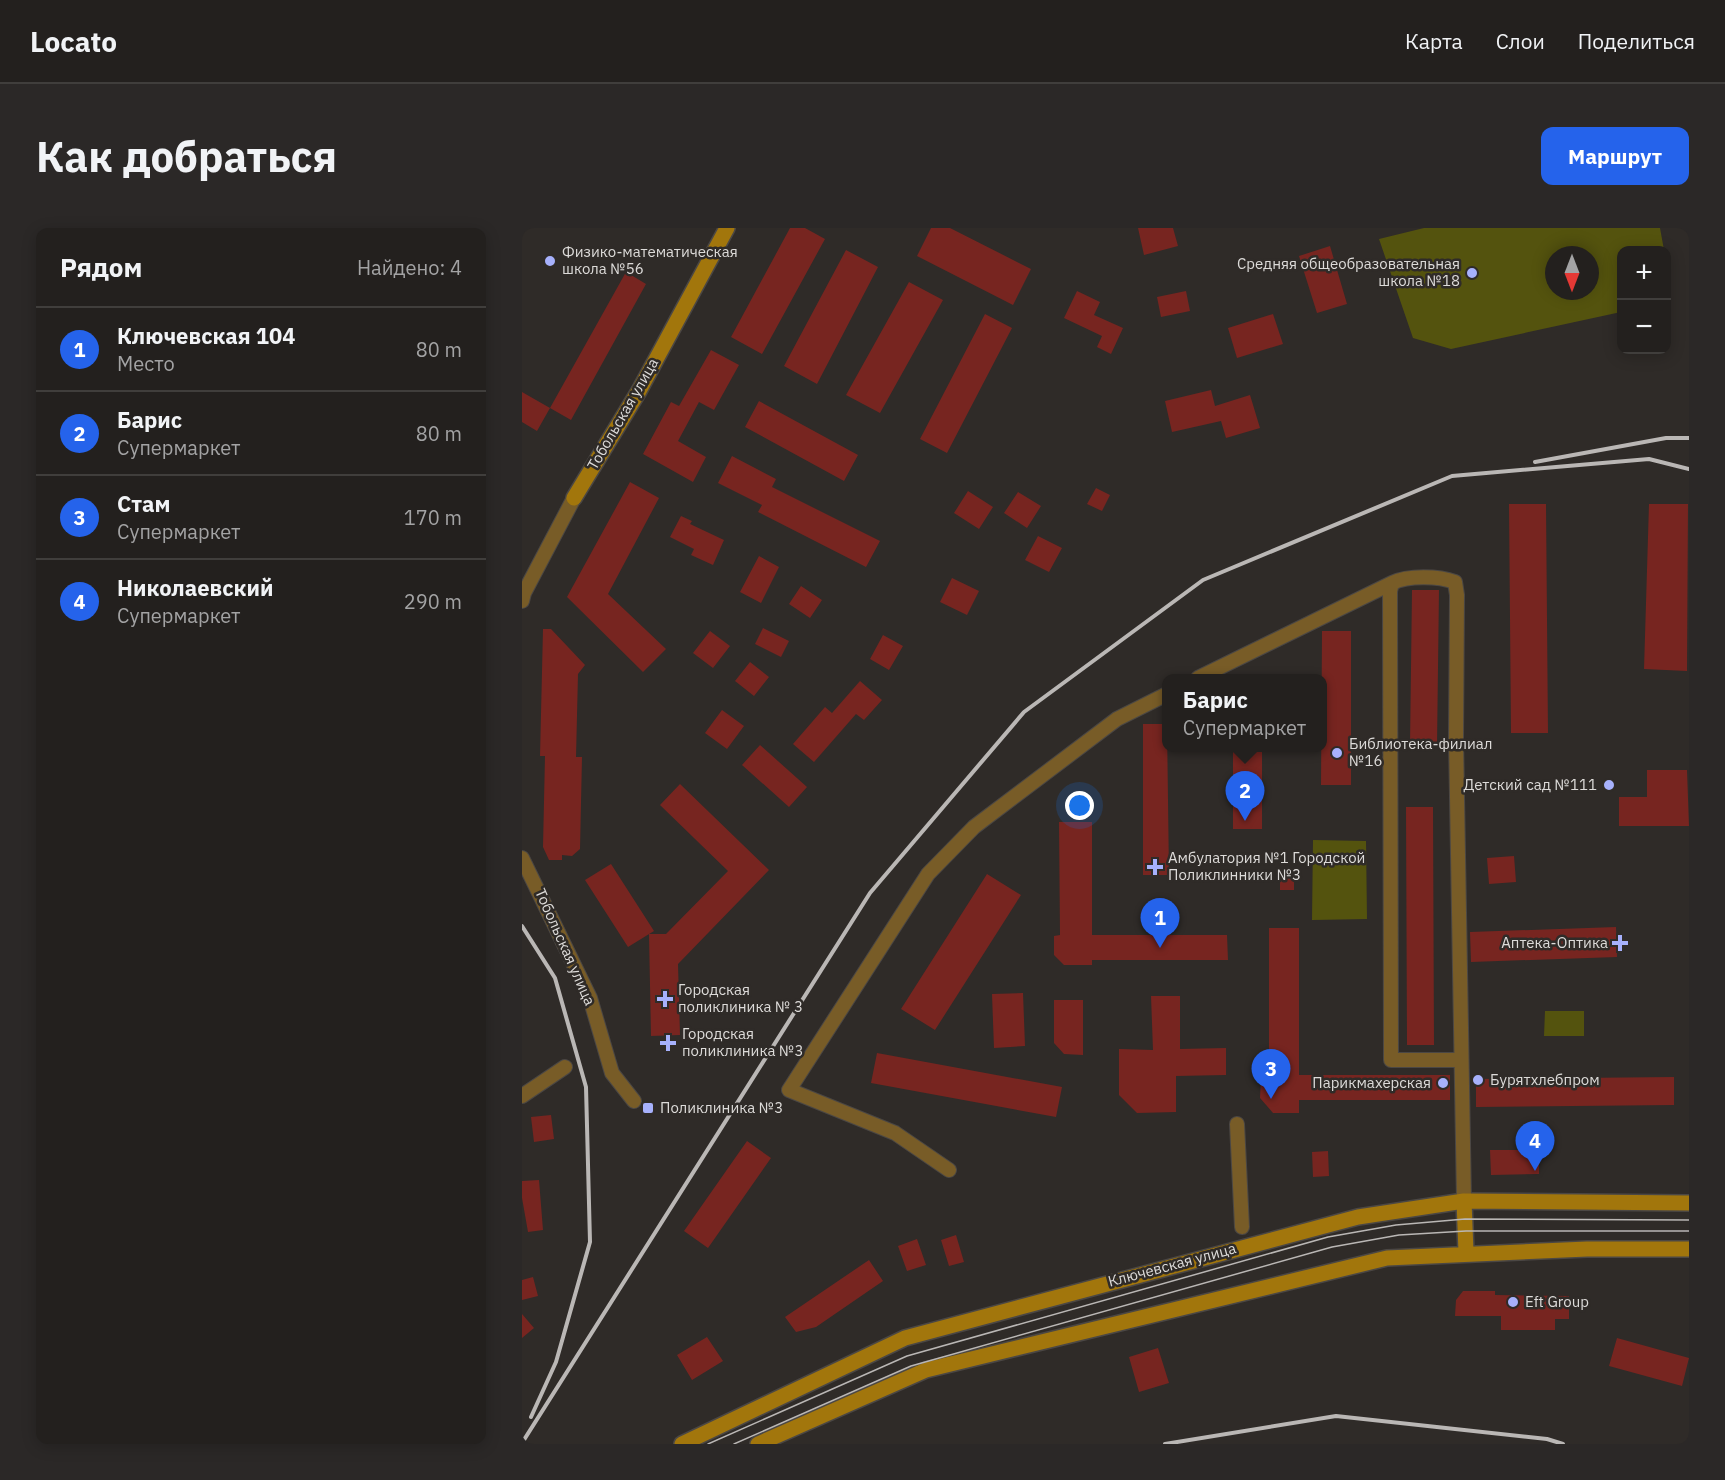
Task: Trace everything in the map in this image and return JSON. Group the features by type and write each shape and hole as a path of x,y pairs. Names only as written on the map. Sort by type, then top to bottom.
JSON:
{"main road":[{"name":"Тобольская улица","path":"574,498 639,391 727,228"},
{"name":"Ключевская улица","path":"682,1444 905,1338 1358,1217 1464,1201 1689,1203"},
{"path":"1464,1201 1467,1252"},
{"path":"758,1444 926,1370 1387,1258 1467,1252 1613,1248 1689,1249"}],"street":[{"name":"Тобольская улица","path":"522,601 524,593 574,498"},
{"path":"1206,674 1400,579 1446,579 1455,582 1457,595 1456,739 1464,1201"},
{"path":"1392,583 1390,591 1391,1060 1461,1060"},
{"path":"949,1170 895,1133 789,1090 928,874 974,827 1117,719 1162,696"},
{"name":"Тобольская улица","path":"522,858 590,998 612,1073 634,1101"},
{"path":"522,1096 566,1067"},
{"path":"1237,1124 1242,1227"}],"shaded area":[{"name":"Средняя общеобразовательная школа №18","path":"1424,228 1660,228 1663,246 1617,246 1617,313 1451,349 1413,338 1379,239"},
{"path":"1313,840 1366,841 1367,919 1312,920"},
{"path":"1545,1011 1584,1011 1584,1036 1544,1036"}],"building":[{"path":"790,228 805,228 825,239 762,354 731,337"},
{"path":"931,228 950,228 1031,269 1013,305 917,256"},
{"path":"1138,228 1173,228 1178,246 1144,255"},
{"path":"1330,246 1347,304 1317,313 1299,256"},
{"path":"846,250 878,267 817,384 784,366"},
{"path":"626,272 646,284 571,420 550,408"},
{"path":"909,282 943,300 880,413 846,395"},
{"path":"1077,291 1100,302 1094,315 1123,328 1111,354 1097,347 1102,336 1064,318"},
{"path":"1186,291 1190,311 1161,317 1157,297"},
{"path":"985,314 1012,328 947,453 920,439"},
{"path":"1273,314 1283,344 1237,358 1228,328"},
{"path":"711,350 739,365 714,410 699,402 678,441 706,457 693,482 643,454 671,402 679,406"},
{"path":"1211,390 1215,406 1250,395 1260,428 1226,438 1221,421 1172,432 1165,401"},
{"path":"522,392 550,408 537,431 522,422"},
{"path":"759,401 858,455 844,481 745,427"},
{"path":"732,456 776,479 772,487 880,541 866,567 758,512 762,505 718,483"},
{"path":"630,482 659,498 608,594 666,649 643,672 567,597"},
{"path":"1096,488 1110,495 1102,511 1087,504"},
{"path":"968,491 993,507 979,529 954,513"},
{"path":"1018,492 1041,506 1027,528 1004,513"},
{"path":"1509,504 1546,504 1548,733 1511,733"},
{"path":"1649,504 1688,504 1687,671 1644,669"},
{"path":"681,516 692,521 690,524 724,540 713,565 691,555 694,549 670,537"},
{"path":"1038,536 1062,548 1049,572 1025,560"},
{"path":"759,556 779,567 761,603 740,592"},
{"path":"952,578 979,591 967,615 940,602"},
{"path":"801,586 822,600 810,618 789,604"},
{"path":"1412,590 1439,590 1437,746 1410,745"},
{"path":"763,628 789,641 781,657 755,644"},
{"path":"543,629 551,629 585,665 578,674 576,757 582,757 580,849 572,856 562,855 562,860 549,860 543,847 545,756 540,756"},
{"path":"710,631 730,646 713,668 693,653"},
{"path":"1322,631 1351,631 1351,785 1321,785 1321,752 1327,752 1327,674 1322,674"},
{"path":"883,635 903,646 889,670 870,659"},
{"path":"750,662 769,677 754,696 735,681"},
{"path":"860,681 882,700 864,720 856,714 814,762 793,744 825,707 832,713"},
{"path":"722,710 744,726 727,749 705,733"},
{"path":"1143,724 1162,724 1162,752 1167,752 1169,875 1143,875"},
{"path":"760,745 807,787 789,807 742,765"},
{"path":"1233,752 1262,752 1262,829 1233,829"},
{"path":"1647,770 1687,770 1689,826 1619,826 1619,797 1647,797"},
{"path":"680,784 769,870 678,964 680,1035 651,1036 649,934 666,934 728,871 660,805"},
{"path":"1406,807 1433,807 1434,1045 1407,1045"},
{"path":"1059,822 1092,822 1092,935 1227,935 1228,960 1092,960 1092,965 1064,965 1054,955 1054,936 1060,935"},
{"path":"1514,856 1516,882 1489,884 1487,858"},
{"path":"611,864 654,931 628,947 585,880"},
{"path":"1280,869 1294,869 1294,890 1280,890"},
{"path":"987,874 1021,895 935,1030 901,1009"},
{"path":"1616,927 1617,957 1471,962 1470,932"},
{"path":"1269,928 1299,928 1299,1075 1450,1075 1450,1100 1299,1100 1299,1113 1273,1113 1260,1098 1261,1078 1269,1075"},
{"path":"1023,993 1025,1046 994,1048 992,994"},
{"path":"1151,996 1180,996 1180,1049 1226,1048 1226,1075 1176,1076 1176,1112 1137,1113 1119,1095 1119,1049 1153,1050"},
{"path":"1054,1000 1083,1000 1083,1055 1064,1054 1054,1043"},
{"path":"877,1053 1062,1087 1056,1117 871,1083"},
{"path":"1674,1077 1674,1105 1476,1107 1476,1079"},
{"path":"551,1115 554,1139 534,1142 531,1117"},
{"path":"747,1141 771,1158 708,1248 684,1231"},
{"path":"1490,1150 1539,1150 1539,1174 1491,1175"},
{"path":"1328,1151 1329,1176 1313,1177 1312,1152"},
{"path":"539,1180 543,1230 528,1232 522,1198 522,1181"},
{"path":"956,1235 964,1262 949,1266 941,1240"},
{"path":"917,1239 926,1265 907,1271 898,1246"},
{"path":"869,1260 883,1281 816,1327 796,1332 785,1317"},
{"path":"533,1277 538,1296 522,1300 522,1280"},
{"path":"1463,1291 1495,1291 1495,1295 1569,1296 1569,1319 1555,1319 1555,1330 1501,1330 1501,1316 1455,1316 1456,1300"},
{"path":"522,1314 534,1328 522,1338"},
{"path":"707,1337 723,1361 692,1380 677,1355"},
{"path":"1617,1338 1689,1358 1682,1386 1609,1366"},
{"path":"1158,1348 1169,1383 1139,1392 1129,1357"}],"tram line":[{"path":"708,1444 907,1356 1328,1237 1396,1225 1465,1219 1689,1220"},
{"path":"734,1444 911,1366 1332,1247 1399,1235 1466,1231 1689,1231"}],"railway":[{"path":"1535,462 1666,438 1689,438"},
{"path":"522,1443 870,893 1024,712 1203,580 1452,476 1649,459 1689,469"},
{"path":"522,926 555,978 586,1087 590,1242 556,1362 531,1417"},
{"path":"1165,1444 1336,1416 1547,1439 1563,1444"}],"place":[{"name":"Физико-математическая школа №56","path":"550,261"},
{"name":"Средняя общеобразовательная школа №18","path":"1472,273"},
{"name":"Библиотека-филиал №16","path":"1337,753"},
{"name":"Детский сад №111","path":"1609,785"},
{"name":"Барис","path":"1245,821"},
{"name":"Амбулатория №1 Городской Поликлинники №3","path":"1155,867"},
{"name":"Аптека-Оптика","path":"1620,943"},
{"name":"Ключевская 104","path":"1160,948"},
{"name":"Городская поликлиника № 3","path":"665,999"},
{"name":"Городская поликлиника №3","path":"668,1043"},
{"name":"Бурятхлебпром","path":"1478,1080"},
{"name":"Парикмахерская","path":"1443,1083"},
{"name":"Стам","path":"1271,1099"},
{"name":"Поликлиника №3","path":"648,1108"},
{"name":"Николаевский","path":"1535,1171"},
{"name":"Eft Group","path":"1513,1302"}]}
